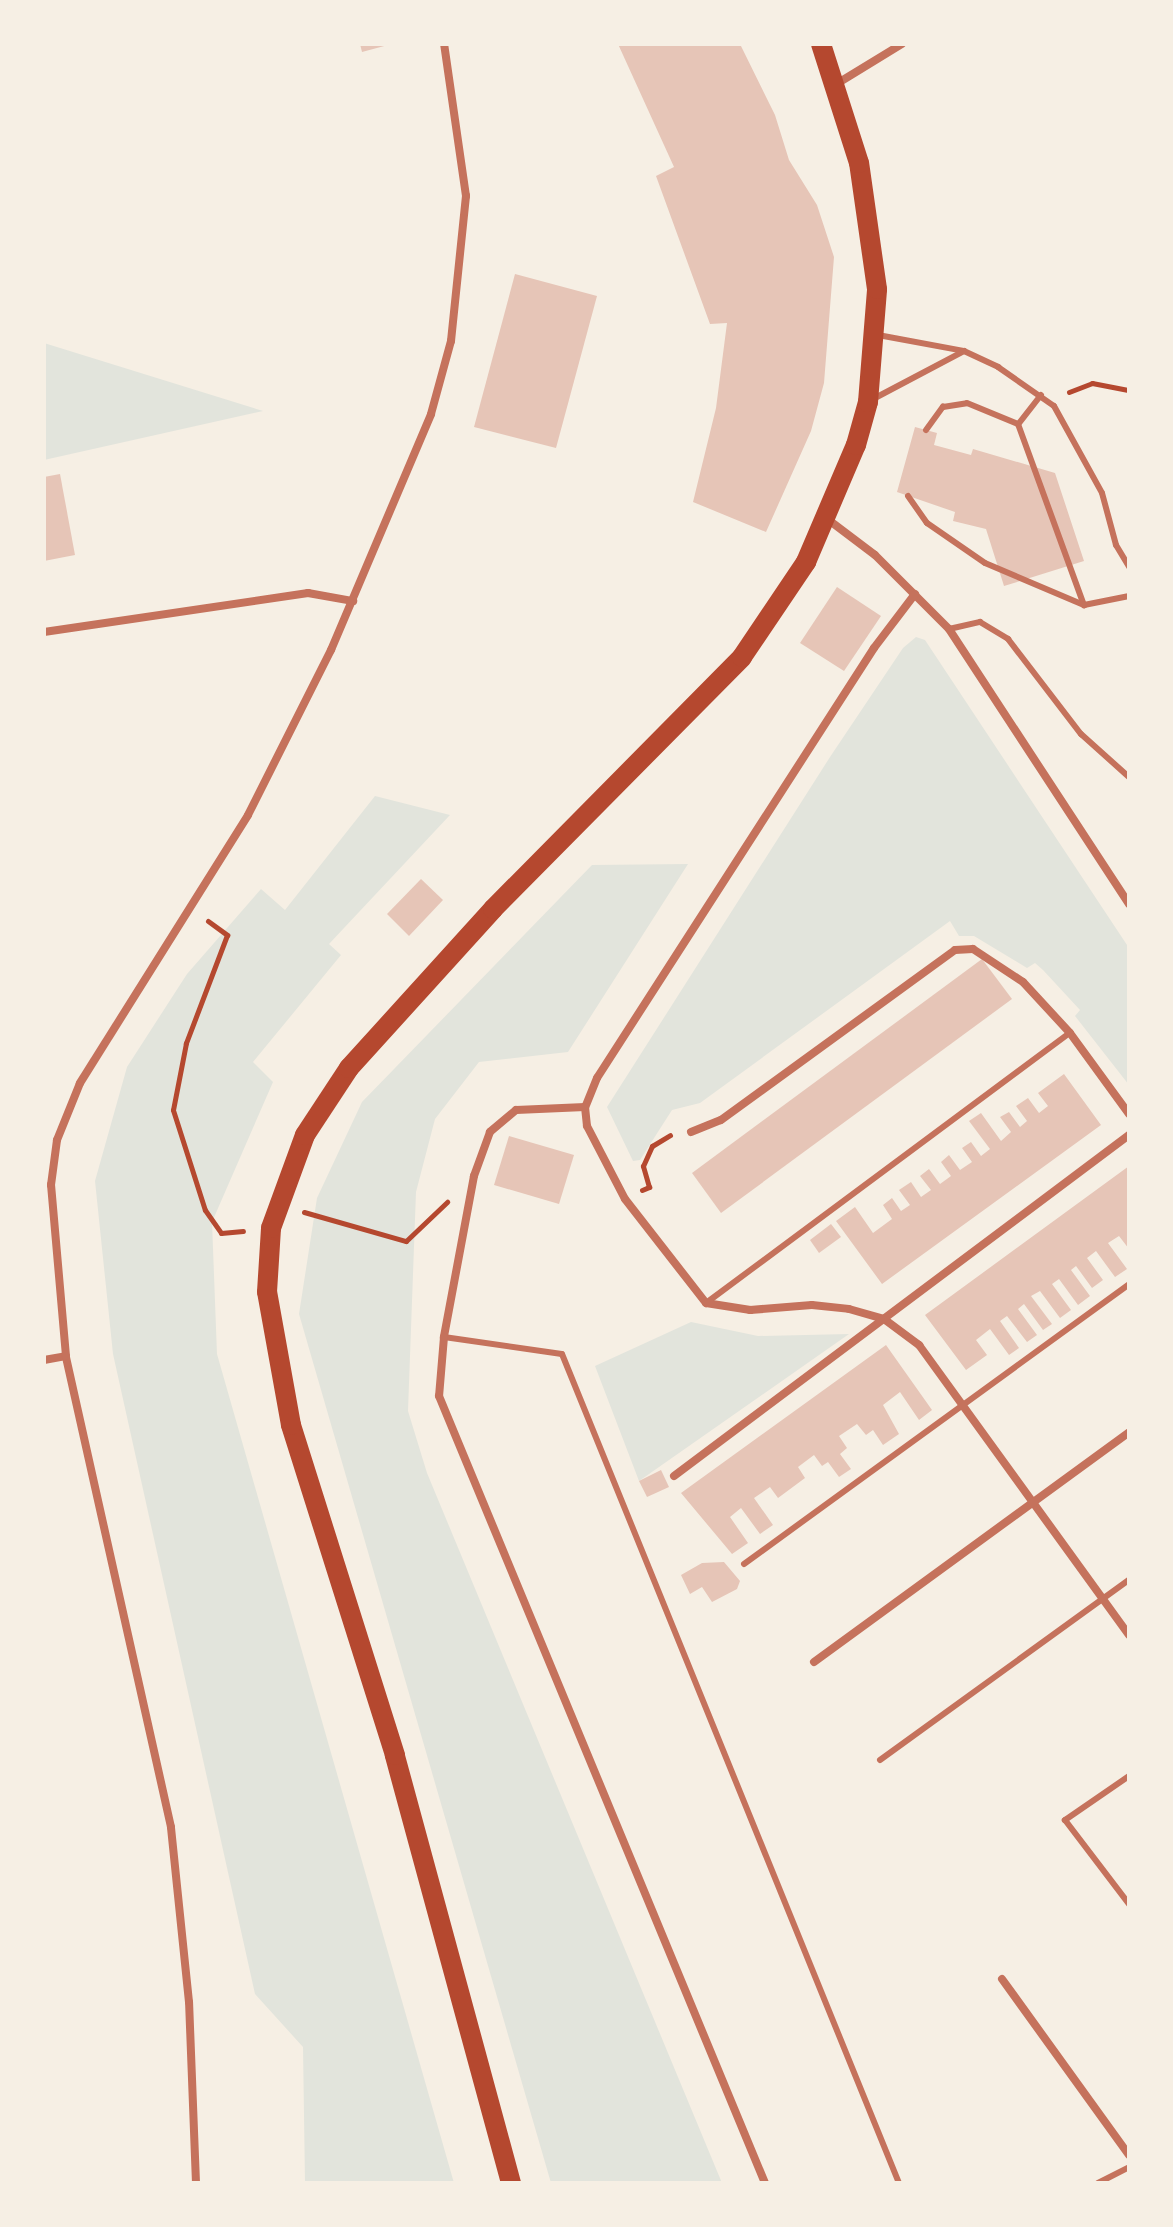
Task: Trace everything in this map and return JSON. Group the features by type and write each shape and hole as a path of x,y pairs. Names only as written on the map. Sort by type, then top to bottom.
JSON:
{"main road":[{"path":"511,2183 395,1755 291,1425 267,1292 271,1228 305,1135 349,1068 493,909 742,657 806,562 868,402 875,334 872,237 838,83 821,44"}],"street":[{"path":"196,2183 189,2002 171,1827 66,1356 51,1185 57,1140 86,1072 248,815 353,601 431,414 451,341 466,196 444,44"},
{"path":"838,83 902,44"},
{"path":"825,517 915,594 949,629 1129,904"},
{"path":"44,632 308,593 353,601"},
{"path":"915,594 874,648 640,1011 585,1107 587,1126 625,1199 677,1272 706,1303 750,1310 812,1305 884,1319 919,1345 1129,1635"},
{"path":"691,1132 721,1120 955,950 987,954 1023,982 1070,1033 1129,1114"},
{"path":"585,1107 516,1110 490,1132 474,1176 444,1337 439,1396 765,2183"},
{"path":"674,1476 1129,1135"},
{"path":"44,1360 66,1356"},
{"path":"814,1662 1129,1432"},
{"path":"1002,1979 1129,2155"}],"lane":[{"path":"875,334 964,351 1041,395 1054,406 1102,493 1116,545 1129,567"},
{"path":"868,402 925,367 964,351"},
{"path":"1018,424 1041,395"},
{"path":"926,430 943,407 967,403 1018,424 1084,605"},
{"path":"908,496 927,523 985,563 1084,605 1129,596"},
{"path":"949,629 980,622 1008,639 1081,734 1129,777"},
{"path":"706,1303 1070,1033"},
{"path":"744,1564 1129,1284"},
{"path":"444,1337 562,1354 899,2183"},
{"path":"880,1760 1129,1580"},
{"path":"1129,1776 1065,1820 1129,1904"},
{"path":"1098,2183 1129,2167"}],"path":[{"path":"1054,406 1073,387 1092,383 1129,390"},
{"path":"191,909 227,935 186,1043 173,1110 201,1198 221,1233 271,1228 301,1211 406,1241 474,1176"},
{"path":"641,1191 649,1187 643,1166 652,1146 662,1135 691,1132"}],"shaded area":[{"path":"44,343 263,411 44,460"},
{"path":"916,637 925,640 1129,948 1129,1085 1075,1016 1080,1010 1043,970 1035,963 1027,968 974,936 959,936 950,921 700,1103 672,1110 640,1160 633,1161 607,1107 830,757 903,648"},
{"path":"375,796 450,815 329,944 341,955 253,1062 273,1082 212,1222 217,1354 454,2183 305,2183 303,2047 255,1994 113,1354 95,1181 127,1067 187,974 261,889 285,910"},
{"path":"688,864 568,1052 479,1062 435,1119 416,1192 408,1411 427,1473 722,2183 551,2183 299,1314 317,1198 362,1102 592,865"},
{"path":"691,1322 758,1336 849,1334 639,1481 595,1366"}],"building":[{"path":"360,44 388,44 388,45 362,52"},
{"path":"618,44 740,44 775,115 789,160 817,205 834,257 824,383 811,431 766,532 693,502 716,408 727,323 710,324 656,176 674,167"},
{"path":"515,274 597,296 556,448 474,427"},
{"path":"915,427 937,433 934,445 971,455 973,449 1055,473 1084,561 1004,586 986,529 953,521 955,512 897,492"},
{"path":"60,474 75,555 44,561 44,477"},
{"path":"837,587 881,616 844,671 800,643"},
{"path":"421,879 443,900 409,936 387,914"},
{"path":"982,959 1012,999 721,1213 692,1173"},
{"path":"1064,1074 1101,1125 882,1284 836,1221 855,1207 873,1233 892,1219 883,1205 892,1198 901,1211 910,1205 899,1190 911,1182 921,1197 931,1190 920,1176 929,1169 940,1184 951,1176 941,1162 949,1155 960,1170 972,1162 962,1148 971,1142 981,1156 990,1149 969,1121 981,1113 1001,1141 1011,1132 1000,1117 1009,1112 1020,1127 1027,1121 1016,1106 1028,1098 1039,1113 1048,1106 1038,1093"},
{"path":"509,1136 574,1155 559,1204 494,1185"},
{"path":"1129,1166 1129,1249 1119,1236 1108,1243 1127,1269 1115,1277 1096,1251 1087,1258 1103,1280 1092,1288 1076,1266 1071,1270 1090,1296 1078,1305 1059,1279 1052,1284 1071,1310 1060,1318 1040,1291 1031,1296 1052,1324 1043,1330 1024,1304 1018,1309 1037,1335 1027,1342 1007,1316 1000,1321 1019,1348 1009,1355 990,1329 976,1340 987,1355 966,1370 925,1315"},
{"path":"831,1224 841,1237 819,1253 810,1240"},
{"path":"886,1345 932,1410 919,1420 900,1392 883,1405 899,1434 883,1445 873,1430 866,1435 857,1424 839,1436 847,1448 840,1454 851,1469 839,1477 828,1462 822,1466 814,1455 798,1467 805,1478 778,1498 770,1487 754,1498 773,1525 760,1534 741,1508 730,1517 748,1543 732,1554 681,1493"},
{"path":"661,1470 669,1487 647,1497 639,1481"},
{"path":"724,1562 740,1581 737,1589 712,1602 702,1587 690,1594 681,1575 702,1563"}]}
